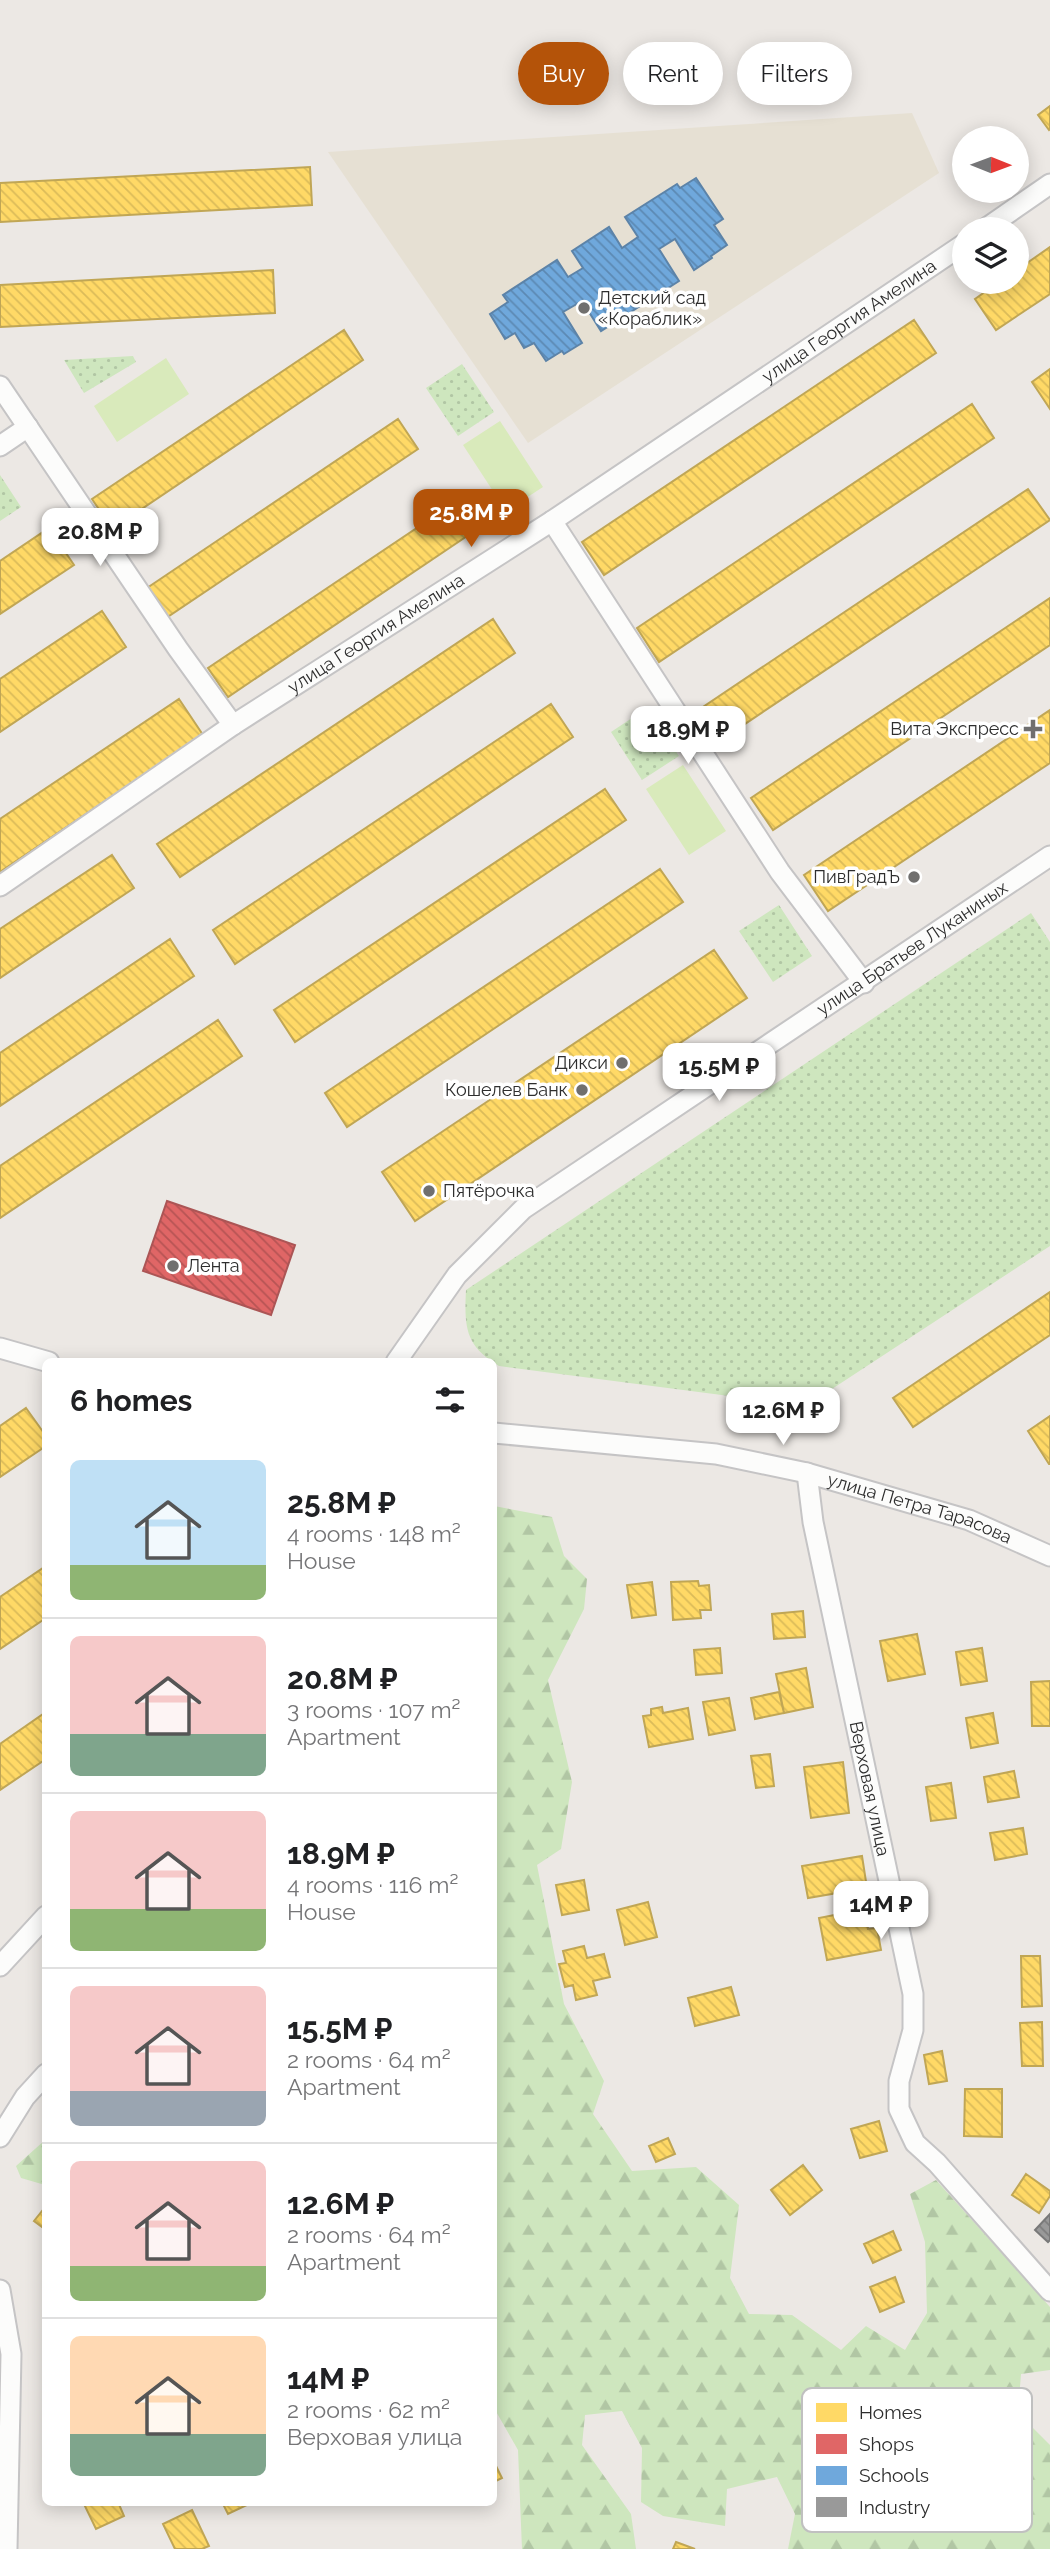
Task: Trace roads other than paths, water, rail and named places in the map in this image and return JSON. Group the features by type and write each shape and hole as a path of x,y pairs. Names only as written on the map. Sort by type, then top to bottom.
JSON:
{"street":[{"path":"1002,217 1050,184"},
{"name":"улица Георгия Амелина","path":"0,886 233,726 552,521 952,252"},
{"path":"0,386 233,726"},
{"path":"0,446 28,427"},
{"path":"552,521 774,862 864,983"},
{"name":"улица Братьев Луканиных","path":"399,1358 457,1275 523,1209 1050,856"},
{"path":"0,1348 42,1360"},
{"name":"улица Петра Тарасова","path":"497,1433 716,1454 807,1473 970,1520 1050,1556"},
{"name":"Верховая улица","path":"807,1473 813,1522 913,1994 913,2030 899,2081 899,2109 915,2143 937,2163 1050,2291"},
{"path":"0,1966 42,1920"},
{"path":"0,2137 25,2097 42,2078"},
{"path":"0,2290 11,2354 7,2549"}],"place":[{"name":"Детский сад «Кораблик»","path":"584,308"},
{"name":"Вита Экспресс","path":"1033,729"},
{"name":"ПивГрадЪ","path":"914,877"},
{"name":"Дикси","path":"622,1063"},
{"name":"Кошелев Банк","path":"582,1090"},
{"name":"Пятёрочка","path":"429,1191"},
{"name":"Лента","path":"173,1266"}]}
